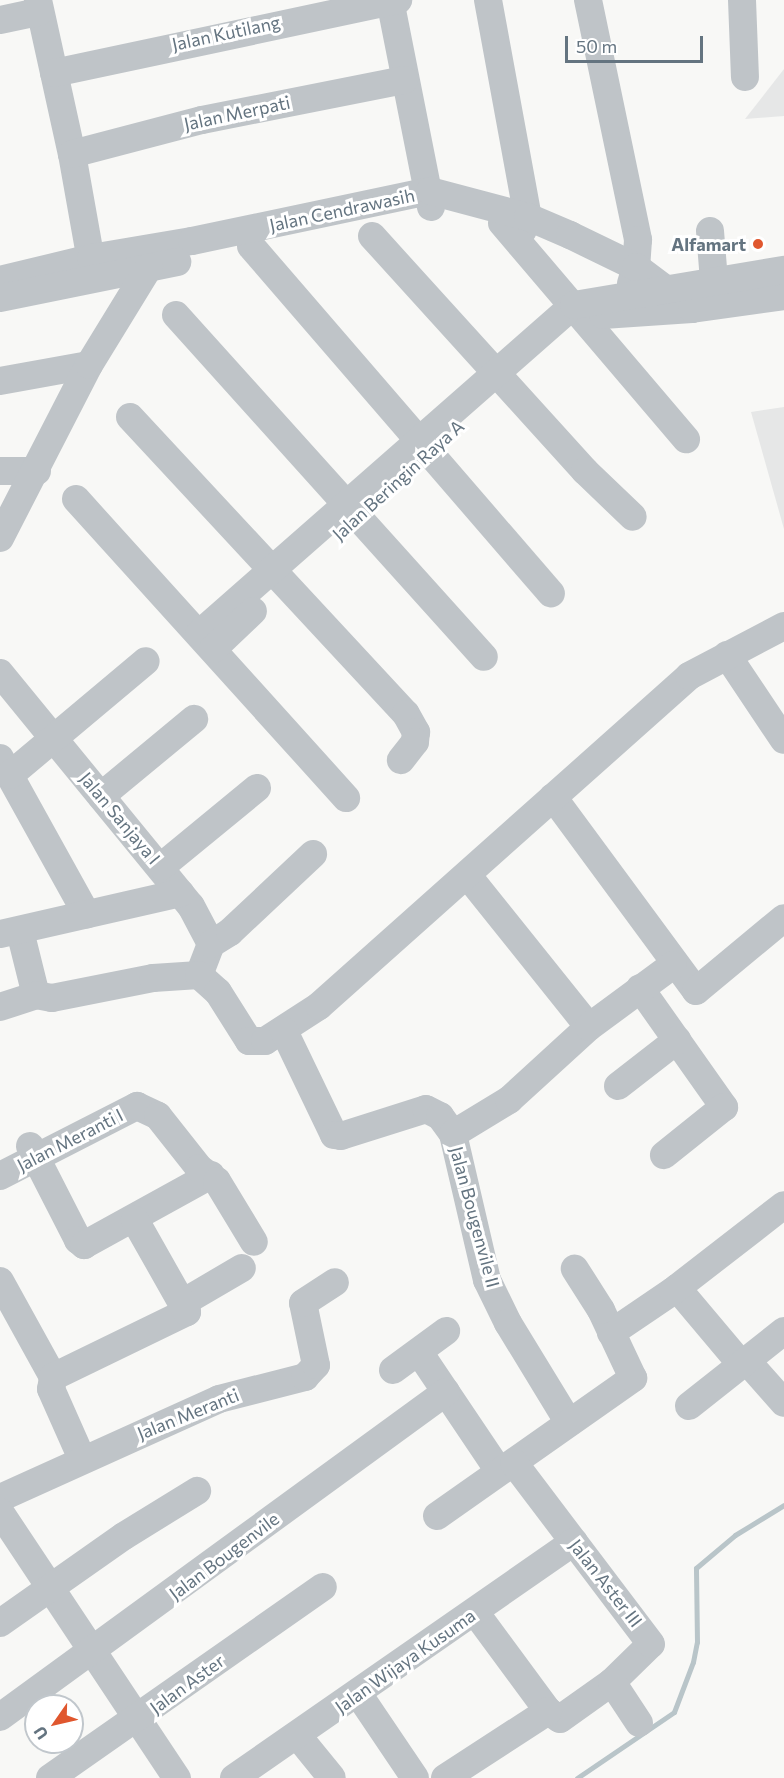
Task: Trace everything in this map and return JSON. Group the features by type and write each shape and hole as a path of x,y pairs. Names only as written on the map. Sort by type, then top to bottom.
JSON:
{"street":[{"path":"488,0 518,223 580,311 686,439"},
{"path":"588,0 638,240 652,292"},
{"path":"742,0 745,77"},
{"path":"393,1 404,80 430,199"},
{"name":"Jalan Kutilang","path":"54,73 291,20 393,1"},
{"path":"0,20 39,6 72,154 92,268"},
{"name":"Jalan Merpati","path":"72,154 202,120 404,80"},
{"name":"Jalan Cendrawasih","path":"0,280 318,235 430,199"},
{"name":"Jalan Cendrawasih","path":"153,260 430,199 518,223 652,292"},
{"path":"710,231 714,280"},
{"path":"372,236 585,471 633,517"},
{"path":"251,246 426,444 551,593"},
{"path":"0,538 37,471 89,365 153,260"},
{"name":"Jalan Cendrawasih","path":"0,298 92,268"},
{"path":"206,641 426,444 580,311 652,292 784,270"},
{"path":"580,311 652,292 784,296"},
{"path":"176,315 484,657"},
{"path":"0,381 89,365"},
{"path":"130,417 413,724 415,742 401,760"},
{"path":"0,471 37,471"},
{"path":"76,499 346,798"},
{"path":"0,1006 36,995 52,998 153,978 200,975 218,992 249,1041 265,1041 284,1031 319,1006 468,876 689,676 784,626"},
{"path":"727,655 784,740"},
{"path":"87,915 5,767 54,740 146,661"},
{"name":"Jalan Sanjaya I","path":"0,673 162,866 191,906 211,944"},
{"path":"101,796 194,719"},
{"path":"162,866 257,789"},
{"path":"553,797 673,965 696,992 784,918"},
{"path":"200,975 211,944 230,932 313,854"},
{"path":"468,876 589,1027"},
{"path":"36,995 10,932 180,893"},
{"path":"453,1134 509,1100 589,1027 673,965"},
{"path":"640,988 724,1107 664,1155"},
{"name":"Jalan Bougenvile II","path":"284,1031 334,1135 341,1136 426,1109 441,1116 453,1134 488,1280 508,1323 569,1424"},
{"path":"618,1086 677,1040"},
{"name":"Jalan Meranti I","path":"0,1176 32,1152 137,1106 159,1116 200,1168 223,1187 254,1242"},
{"path":"32,1152 78,1240 84,1245 135,1220 211,1175"},
{"path":"611,1333 677,1288 784,1205"},
{"path":"53,1377 183,1315 188,1308 135,1220"},
{"path":"184,1302 242,1268"},
{"path":"436,1516 633,1378 575,1269"},
{"path":"0,1281 53,1377 51,1389 82,1459"},
{"name":"Jalan Meranti","path":"0,1498 219,1399 305,1377 316,1365 303,1303 335,1282"},
{"path":"677,1288 784,1403"},
{"path":"689,1406 784,1330"},
{"path":"393,1371 446,1331"},
{"name":"Jalan Aster III","path":"419,1352 446,1392 506,1467 574,1542 649,1638 647,1649 612,1682 566,1717 554,1718 548,1711"},
{"name":"Jalan Bougenvile","path":"0,1717 92,1653 446,1392"},
{"path":"0,1623 48,1587 197,1491"},
{"path":"0,1512 177,1778"},
{"name":"Jalan Wijaya Kusuma","path":"234,1778 359,1695 574,1542"},
{"name":"Jalan Aster","path":"50,1778 138,1719 322,1587"},
{"path":"445,1778 548,1711 475,1612"},
{"path":"612,1682 639,1723"},
{"path":"359,1695 415,1778"},
{"path":"297,1735 332,1778"}],"shaded area":[{"path":"784,69 784,116 745,119"},
{"path":"784,407 784,529 751,412"}],"waterway":[{"path":"577,1778 674,1712 693,1662 697,1642 696,1568 735,1535 784,1505"}],"place":[{"name":"Alfamart","path":"758,244"}]}
